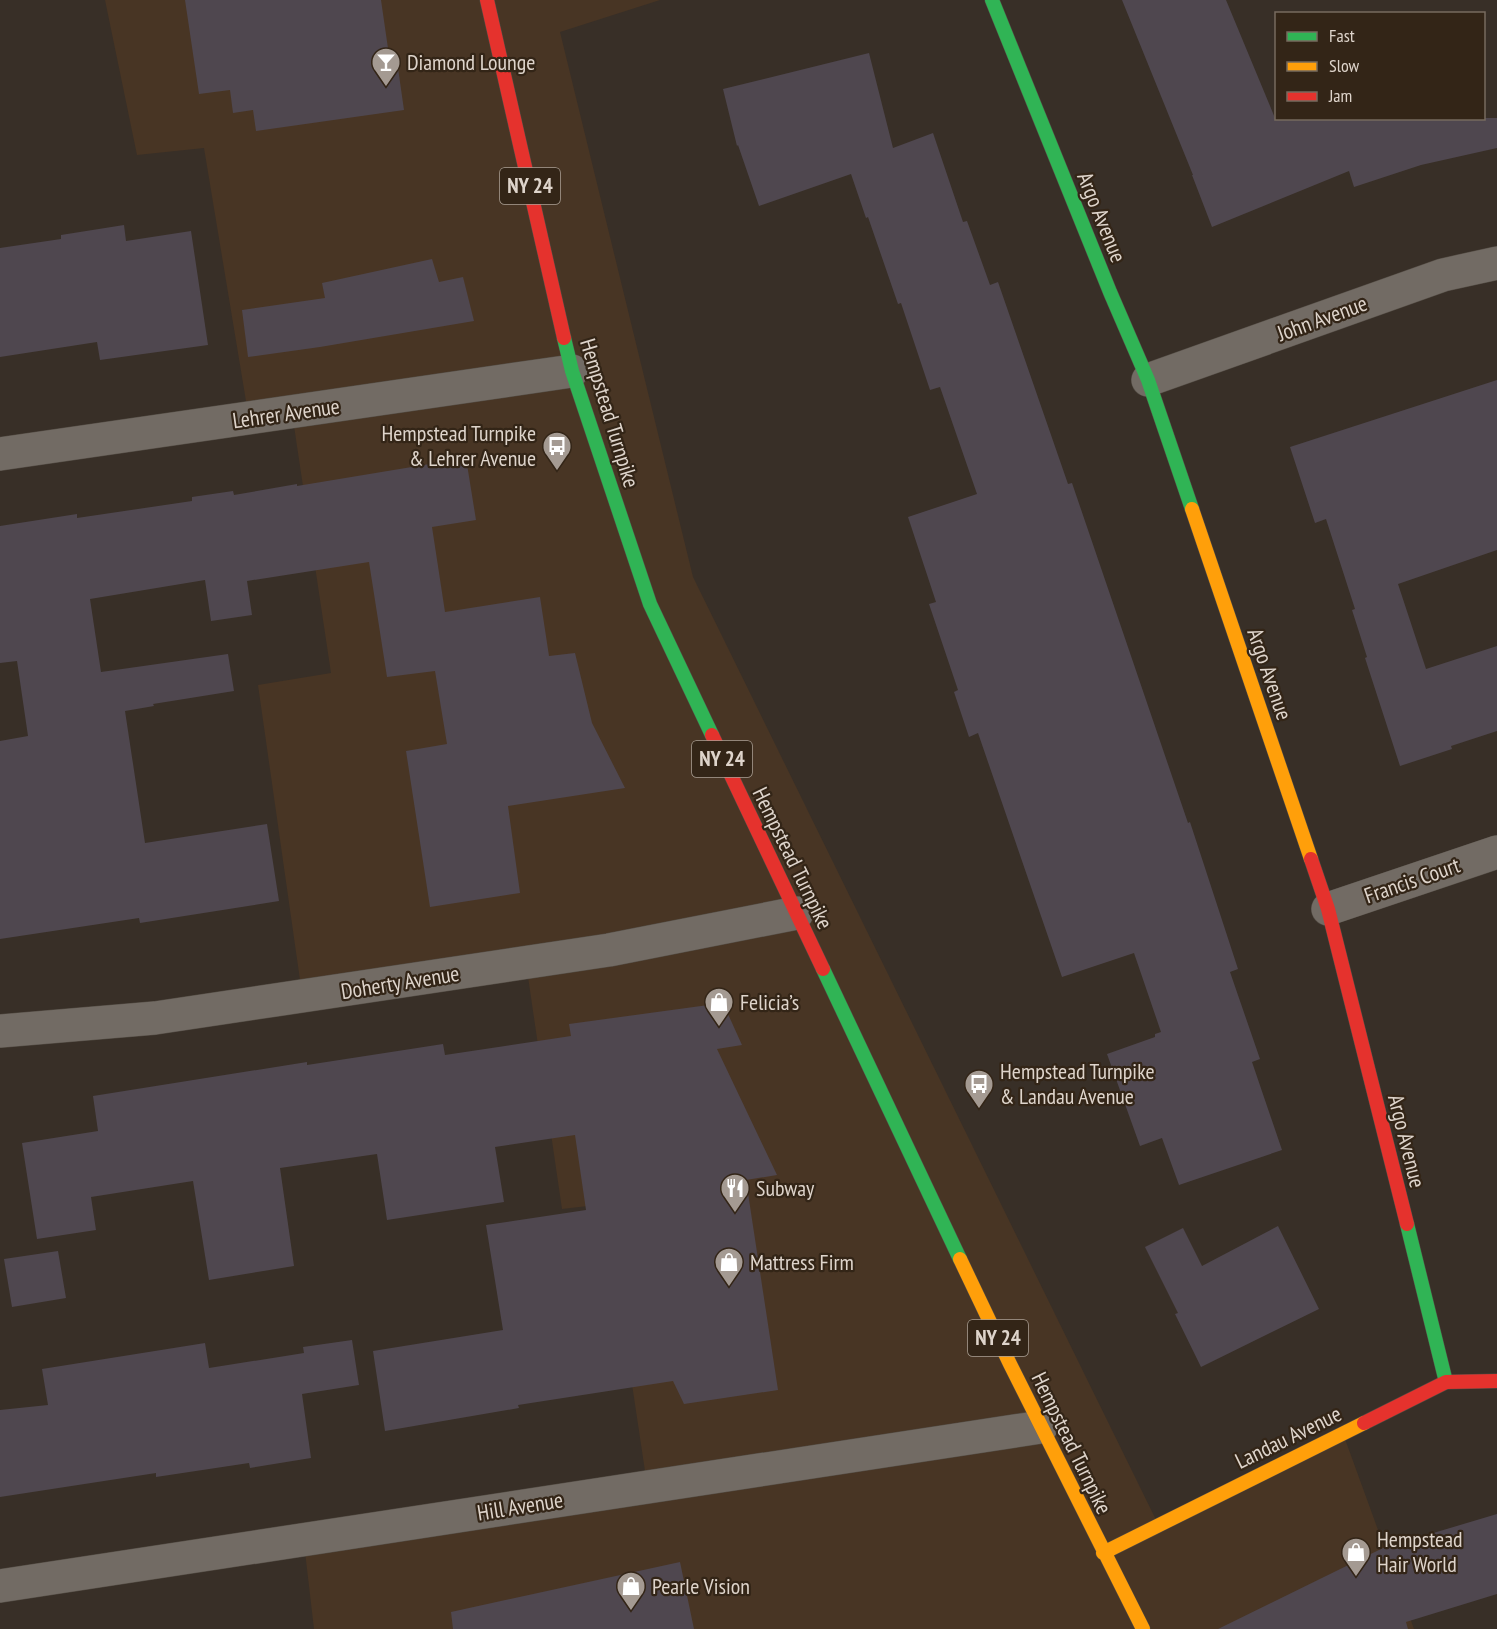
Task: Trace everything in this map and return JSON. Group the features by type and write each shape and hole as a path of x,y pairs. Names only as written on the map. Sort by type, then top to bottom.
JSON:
{"street":[{"name":"Hempstead Turnpike","path":"487,0 572,371 650,604 1041,1427 1143,1629"},
{"name":"Argo Avenue","path":"992,0 1110,292 1149,380 1328,909 1446,1382"},
{"name":"John Avenue","path":"1149,380 1443,275 1497,263"},
{"name":"Lehrer Avenue","path":"0,454 572,371"},
{"name":"Francis Court","path":"1328,909 1497,852"},
{"name":"Doherty Avenue","path":"0,1031 155,1018 609,950 797,914"},
{"name":"Landau Avenue","path":"1103,1553 1446,1382 1497,1381"},
{"name":"Hill Avenue","path":"0,1586 1041,1427"}],"shaded area":[{"path":"105,0 660,0 560,32 693,577 1162,1532 1345,1439 1414,1629 314,1629 304,1543 648,1491 605,1204 562,1209 527,970 303,1001 258,685 331,673 291,406 248,413 204,148 137,155"}],"building":[{"path":"185,0 381,0 391,69 398,68 404,110 256,131 253,110 233,113 230,90 199,94"},
{"path":"1122,0 1226,0 1275,120 1485,120 1485,118 1497,118 1497,148 1421,165 1354,187 1349,171 1212,227"},
{"path":"869,53 893,148 933,133 963,222 967,221 990,285 998,282 1068,484 1072,483 1188,823 1190,822 1238,969 1230,972 1260,1059 1252,1062 1282,1150 1179,1185 1162,1138 1140,1146 1107,1054 1155,1037 1155,1034 1161,1032 1134,953 1062,977 978,733 969,737 954,692 958,690 929,604 936,602 908,517 977,494 940,387 930,390 901,303 898,304 851,174 759,206 737,146 723,89"},
{"path":"124,225 126,241 191,231 208,345 100,360 97,342 0,357 0,248 61,239 61,235"},
{"path":"432,259 439,282 463,277 474,321 248,357 242,310 325,298 322,283"},
{"path":"1497,380 1497,550 1398,584 1426,669 1497,646 1497,731 1400,766 1365,658 1367,657 1352,610 1355,609 1326,519 1315,523 1290,447"},
{"path":"466,458 476,520 432,527 445,612 540,597 549,656 575,653 592,723 625,788 508,806 520,893 430,907 406,751 447,744 435,671 387,677 369,562 247,581 252,615 211,621 205,580 90,599 101,672 228,654 234,691 153,704 154,706 125,711 145,843 267,824 279,901 140,923 139,918 0,939 0,741 28,736 17,661 0,663 0,526 77,514 77,518 192,501 192,497 233,491 234,495 297,484 297,486"},
{"path":"723,1003 742,1045 717,1049 777,1175 746,1180 778,1390 684,1404 673,1381 518,1405 519,1408 385,1431 373,1351 503,1330 486,1225 586,1210 575,1135 495,1147 504,1202 387,1220 377,1154 280,1168 294,1266 209,1280 193,1181 91,1197 96,1230 37,1239 22,1143 98,1131 93,1096 307,1062 307,1065 443,1044 445,1055 571,1036 569,1024"},
{"path":"1278,1226 1319,1309 1201,1367 1175,1314 1178,1313 1145,1247 1183,1228 1202,1266"},
{"path":"58,1251 66,1298 12,1307 4,1259"},
{"path":"352,1340 359,1385 302,1394 311,1458 250,1468 249,1463 156,1477 156,1473 0,1497 0,1410 48,1405 42,1369 205,1343 209,1368 304,1353 303,1347"},
{"path":"1497,1514 1497,1594 1406,1622 1408,1629 1218,1629 1383,1548"},
{"path":"680,1562 694,1629 453,1629 451,1612"}],"traffic: fast":[{"path":"992,0 1148,380 1192,509"},
{"path":"564,338 572,371 650,604 712,735"},
{"path":"823,969 960,1259"},
{"path":"1407,1224 1446,1382"}],"traffic: slow":[{"path":"1192,509 1311,859"},
{"path":"960,1259 1143,1629"},
{"path":"1103,1553 1364,1423"}],"traffic: jam":[{"path":"487,0 564,338"},
{"path":"712,735 823,969"},
{"path":"1311,859 1328,909 1407,1224"},
{"path":"1364,1423 1446,1382 1497,1381"}],"place":[{"name":"Diamond Lounge","path":"386,88"},
{"name":"Hempstead Turnpike & Lehrer Avenue","path":"557,472"},
{"name":"Felicia’s","path":"719,1028"},
{"name":"Hempstead Turnpike & Landau Avenue","path":"979,1110"},
{"name":"Subway","path":"735,1214"},
{"name":"Mattress Firm","path":"729,1288"},
{"name":"Hempstead Hair World","path":"1356,1578"},
{"name":"Pearle Vision","path":"631,1612"}]}
